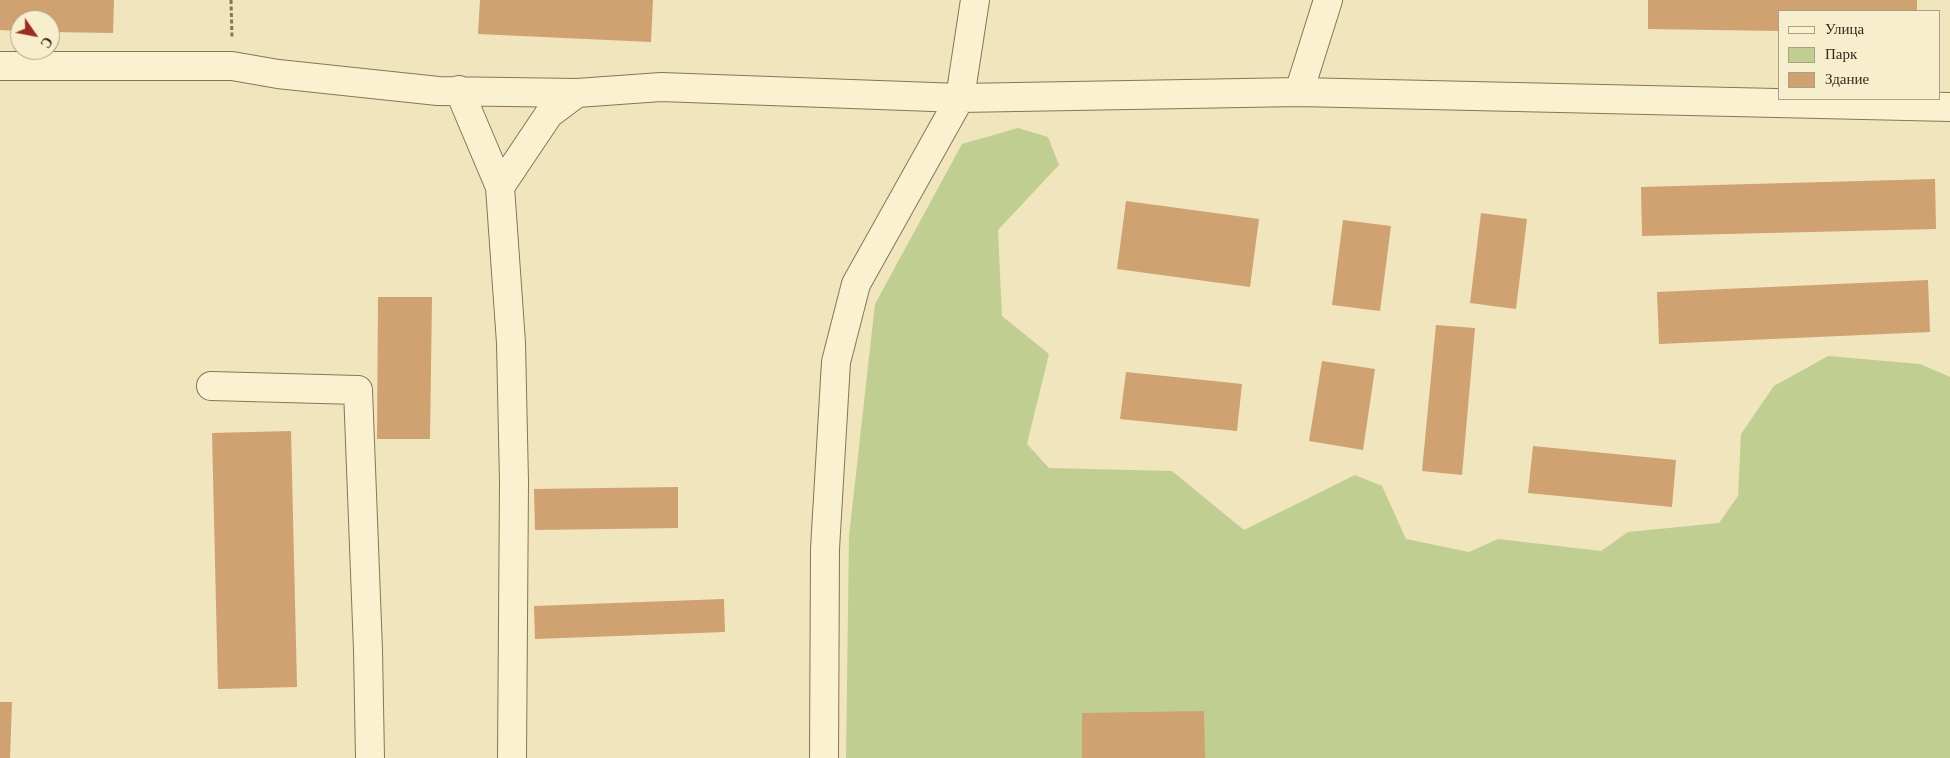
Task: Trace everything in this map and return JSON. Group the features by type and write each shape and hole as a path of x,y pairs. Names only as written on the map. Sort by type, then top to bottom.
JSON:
{"street":[{"path":"824,758 825,549 836,362 856,284 960,98 975,0"},
{"path":"1298,92 1328,0"},
{"path":"0,66 232,66 278,74 438,91 576,93 661,87 960,98 1298,92 1950,107"},
{"path":"459,90 500,187 511,343 514,482 512,758"},
{"path":"500,187 549,114 576,93"},
{"path":"211,386 358,390 368,650 370,758"}],"path":[{"path":"231,0 232,66"}],"green space":[{"path":"1018,128 1048,137 1059,165 998,230 1002,316 1049,354 1027,444 1049,468 1172,471 1244,530 1355,475 1382,486 1406,539 1469,552 1498,539 1601,551 1628,532 1719,523 1738,496 1741,434 1774,386 1828,356 1920,364 1950,377 1950,758 846,758 849,536 875,304 962,144"}],"building":[{"path":"0,0 114,0 113,33 60,32 60,10 10,10 10,30 0,30"},
{"path":"480,0 653,0 651,42 478,34"},
{"path":"1648,0 1917,0 1917,10 1778,10 1778,31 1648,29"},
{"path":"1935,179 1936,229 1642,236 1641,187"},
{"path":"1126,201 1259,219 1250,287 1117,269"},
{"path":"1481,213 1527,219 1516,309 1470,303"},
{"path":"1343,220 1391,226 1380,311 1332,305"},
{"path":"1928,280 1930,332 1659,344 1657,292"},
{"path":"378,297 432,297 430,439 377,439"},
{"path":"1436,325 1475,328 1462,475 1422,471"},
{"path":"1322,361 1375,369 1363,450 1309,441"},
{"path":"1126,372 1242,384 1237,431 1120,419"},
{"path":"291,431 297,687 218,689 212,433"},
{"path":"1533,446 1676,460 1672,507 1528,493"},
{"path":"678,487 678,528 535,530 534,489"},
{"path":"724,599 725,632 535,639 534,606"},
{"path":"0,702 12,702 10,758 0,758"},
{"path":"1204,711 1205,758 1082,758 1082,713"}]}
